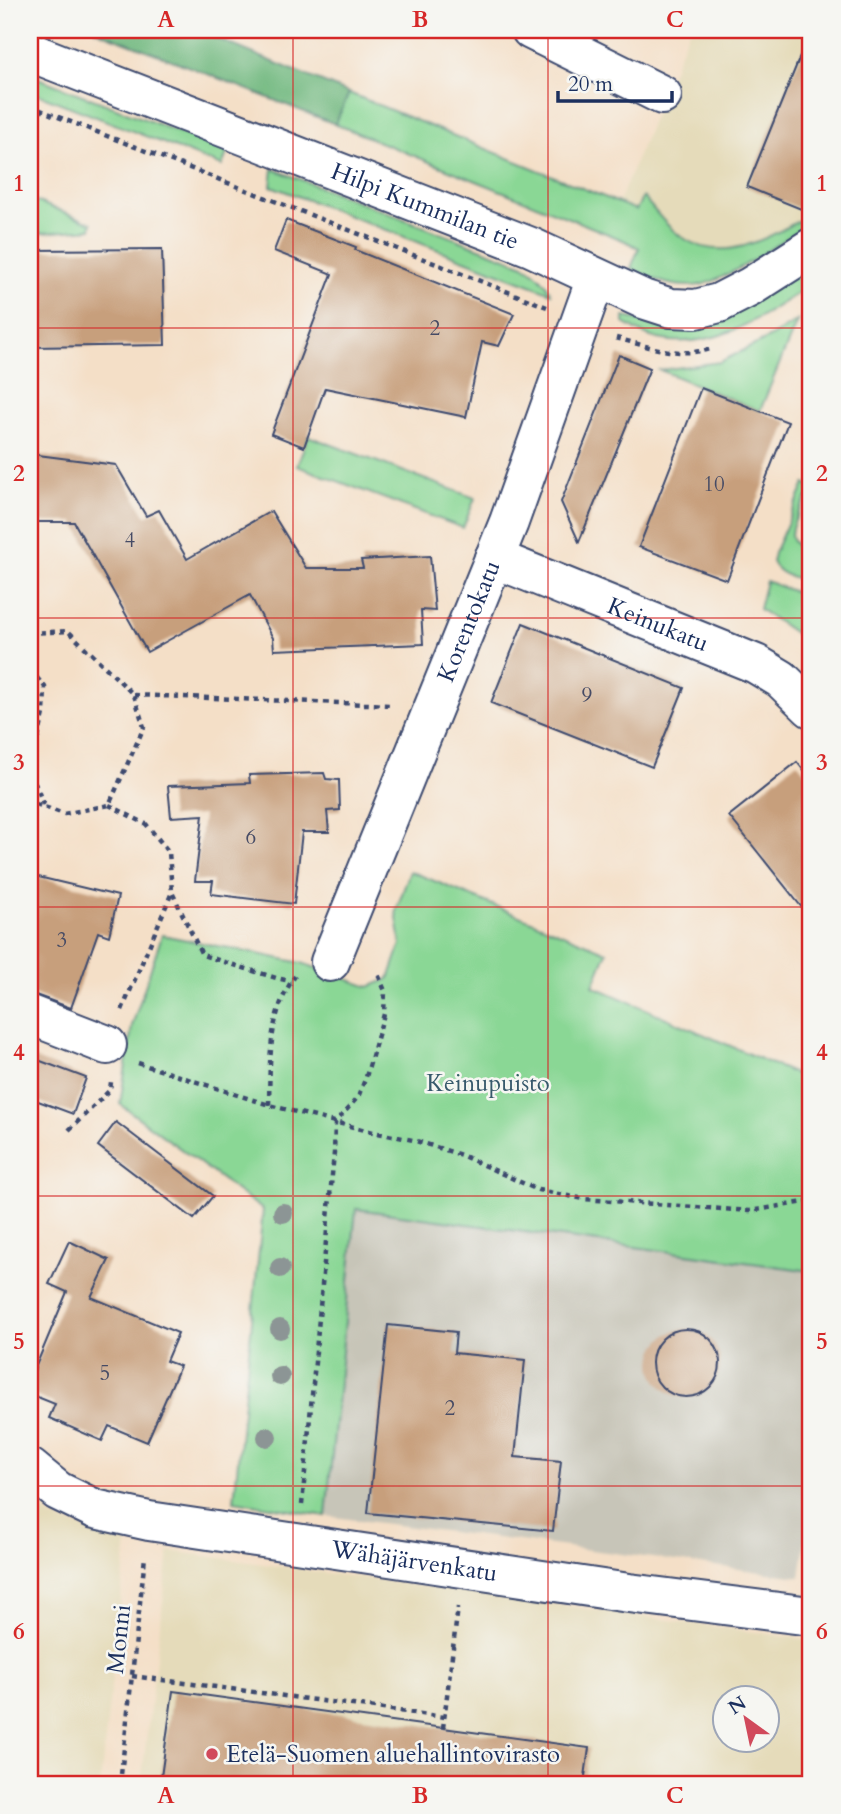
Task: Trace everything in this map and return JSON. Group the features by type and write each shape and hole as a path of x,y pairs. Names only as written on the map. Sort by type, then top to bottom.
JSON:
{"street":[{"path":"531,30 662,95"},
{"name":"Hilpi Kummilan tie","path":"30,52 531,247 659,305 696,309 719,303 811,248"},
{"name":"Korentokatu","path":"314,967 434,705 513,510 596,278"},
{"name":"Keinukatu","path":"494,558 756,664 780,679 811,708"},
{"path":"30,1015 111,1051"},
{"name":"Wähäjärvenkatu","path":"30,1468 58,1491 94,1509 149,1521 629,1593 811,1616"}],"path":[{"path":"30,106 552,309"},
{"path":"30,633 68,631 134,695 144,727 108,805"},
{"path":"30,670 45,687 44,714 30,771 46,808"},
{"path":"134,695 434,705"},
{"path":"30,802 64,814 108,805 145,824 169,852 172,892 202,955 292,981"},
{"path":"69,1130 110,1090 111,1051 172,892"},
{"path":"269,1105 271,1039 277,1014 292,981 314,967"},
{"path":"301,1508 335,1123 358,1097 366,1077 384,1014 385,991 378,974"},
{"path":"111,1051 269,1105 413,1140 461,1155 538,1190 584,1199 750,1211 811,1201"},
{"name":"Monni","path":"120,1784 149,1521"},
{"path":"443,1728 463,1568"},
{"path":"132,1676 444,1717"}],"shaded area":[{"path":"689,30 811,30 811,218 739,263 691,269 619,202"},
{"path":"356,1209 811,1271 811,1496 800,1577 326,1516"},
{"path":"30,1500 53,1518 127,1543 100,1784 30,1784"},
{"path":"169,1551 811,1640 811,1784 141,1784"}],"green space":[{"path":"95,30 196,30 349,93 335,124"},
{"path":"30,75 228,151 222,166 32,92"},
{"path":"349,93 636,210 643,197 673,230 701,246 734,248 766,238 811,214 811,222 720,278 693,286 669,284 631,268 639,248 623,240 335,124"},
{"path":"273,169 524,265 540,277 551,293 271,186"},
{"path":"30,199 92,223 91,229 30,234"},
{"path":"811,265 811,285 739,328 720,335 680,342 645,335 624,323 624,317 684,328"},
{"path":"797,321 760,411 660,370 720,362"},
{"path":"308,436 475,498 463,528 297,466"},
{"path":"805,484 811,486 811,498 807,497 798,513 791,536 800,547 811,550 811,579 789,576 779,571 772,562"},
{"path":"766,581 800,594 811,594 811,644 759,609"},
{"name":"Keinupuisto","path":"410,871 607,952 593,986 811,1081 811,1271 356,1209 326,1516 234,1501 263,1210 120,1104 132,1026 162,935 302,963 369,987 389,979 401,944 396,911"}],"building":[{"path":"811,32 811,213 747,187"},
{"path":"286,220 514,314 499,346 482,342 466,417 325,388 304,447 271,434 332,274 274,251"},
{"path":"162,249 165,345 30,347 30,250"},
{"path":"619,355 650,368 579,542 561,502"},
{"path":"701,388 788,422 727,580 639,547"},
{"path":"30,454 116,465 146,516 159,510 187,559 271,511 306,568 363,568 361,560 430,556 435,611 421,610 423,644 274,650 273,638 250,595 147,652 74,522 30,522"},
{"path":"523,623 684,688 652,767 491,703"},
{"path":"797,762 811,780 811,919 729,816"},
{"path":"324,773 326,779 339,780 340,810 327,811 329,832 302,832 294,904 211,894 213,881 195,881 203,815 171,817 168,786 250,783 249,775"},
{"path":"30,875 118,896 109,936 98,932 71,1008 30,993"},
{"path":"30,1057 86,1078 73,1114 30,1098"},
{"path":"116,1122 213,1196 194,1219 98,1146"},
{"path":"69,1241 109,1260 91,1297 178,1333 166,1361 180,1366 147,1442 109,1426 102,1441 49,1418 55,1404 30,1394 30,1380 67,1292 49,1284"},
{"path":"388,1325 456,1332 454,1353 525,1360 515,1457 561,1461 553,1531 368,1513"},
{"path":"686,1329 699,1332 710,1339 717,1350 720,1363 717,1376 710,1387 699,1394 686,1397 673,1394 662,1387 655,1376 652,1363 655,1350 662,1339 673,1332"},
{"path":"173,1691 589,1748 584,1784 160,1784"}],"place":[{"name":"Etelä-Suomen aluehallintovirasto","path":"212,1754"}]}
